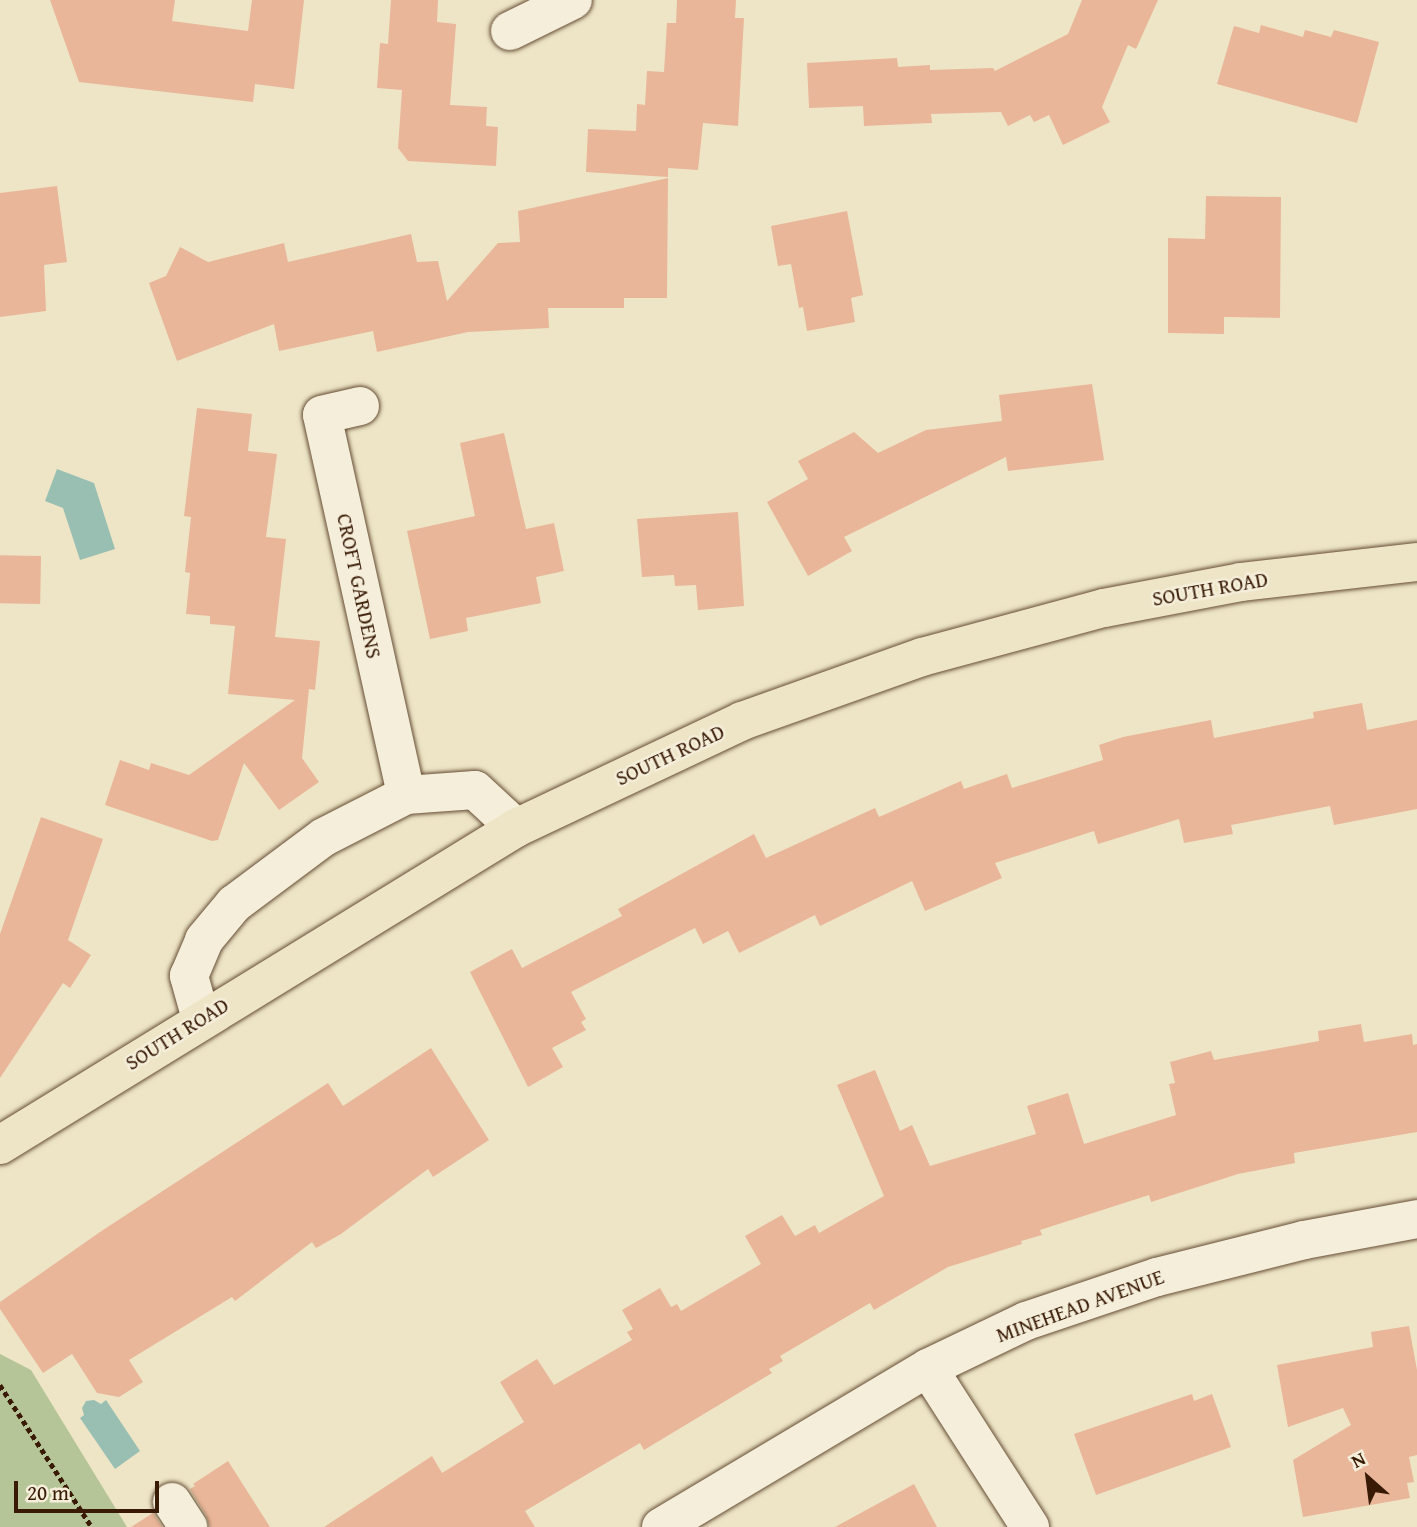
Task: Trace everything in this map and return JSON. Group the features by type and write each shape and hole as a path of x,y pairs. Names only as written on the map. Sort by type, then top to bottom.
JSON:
{"main road":[{"name":"SOUTH ROAD","path":"0,1145 201,1019 516,828 742,721 922,657 1104,608 1241,582 1417,562"}],"street":[{"path":"510,31 573,0"},
{"name":"CROFT GARDENS","path":"360,406 321,415 406,795"},
{"path":"201,1019 189,976 204,940 234,904 324,837 406,795 475,790 516,828"},
{"name":"MINEHEAD AVENUE","path":"661,1527 928,1368 1026,1321 1157,1277 1304,1240 1417,1219"},
{"path":"928,1368 1030,1527"}],"path":[{"path":"0,1385 92,1527"}],"green space":[{"path":"0,1354 31,1370 127,1527 0,1527"}],"water":[{"path":"57,469 94,483 115,549 80,560 63,508 45,501"},
{"path":"94,1400 101,1404 106,1400 140,1451 115,1469 80,1418 84,1415 82,1408 86,1401"}],"building":[{"path":"50,0 175,0 172,21 248,31 252,0 304,0 294,89 255,84 253,102 79,82"},
{"path":"391,0 438,0 437,22 456,24 450,105 487,107 486,126 498,127 496,166 408,161 398,148 402,90 377,88 380,43 388,44"},
{"path":"677,0 736,0 735,18 744,18 738,126 703,123 698,170 668,168 668,177 586,172 588,129 636,131 637,104 645,105 647,71 664,72 667,23 676,23"},
{"path":"1082,0 1158,0 1136,49 1128,45 1102,107 1110,122 1063,145 1049,115 1034,122 1030,115 1008,126 1001,112 931,114 932,123 864,126 863,106 809,108 807,63 897,58 898,67 930,65 930,70 993,68 995,71 1068,34"},
{"path":"1261,25 1303,37 1305,30 1331,37 1334,30 1379,42 1357,123 1217,84 1234,26 1259,33"},
{"path":"668,178 667,298 624,298 624,308 548,308 549,328 468,332 377,352 373,331 279,351 274,324 177,361 149,283 166,276 180,247 208,262 284,243 288,262 411,234 417,262 438,261 447,301 498,243 520,242 518,211"},
{"path":"57,186 67,262 44,265 46,311 0,317 0,193"},
{"path":"1206,196 1281,197 1280,318 1224,317 1224,334 1168,333 1168,238 1205,239"},
{"path":"847,211 863,295 851,298 855,322 807,331 803,307 799,308 791,264 778,266 771,226"},
{"path":"1092,384 1104,460 1008,471 1006,457 844,537 852,551 808,576 767,502 808,479 798,461 854,432 878,453 926,430 1002,421 999,395"},
{"path":"197,408 252,414 248,451 277,454 266,537 286,539 275,637 320,641 315,690 309,689 302,758 319,782 279,810 244,763 218,840 212,841 105,805 120,760 149,770 151,763 189,775 295,700 228,694 235,626 210,624 210,616 186,614 190,573 185,572 191,517 184,516"},
{"path":"504,433 526,529 554,523 564,571 536,577 541,603 466,618 468,631 430,639 407,531 475,516 460,443"},
{"path":"738,512 744,606 698,610 696,585 675,586 674,575 642,577 637,519"},
{"path":"0,555 41,556 40,604 0,603"},
{"path":"1362,703 1367,730 1417,720 1417,809 1334,825 1330,806 1231,825 1233,834 1184,843 1179,819 1098,844 1094,831 995,863 1002,878 925,911 912,881 820,926 815,915 739,953 728,931 703,944 695,928 571,992 586,1019 581,1022 586,1030 552,1048 563,1067 528,1087 470,972 512,949 522,968 622,916 618,909 754,834 766,858 875,808 879,817 961,781 964,789 1007,774 1012,788 1103,760 1099,745 1123,737 1211,720 1214,738 1314,718 1313,712"},
{"path":"41,817 103,839 68,940 91,955 70,988 63,983 0,1078 0,934"},
{"path":"1361,1024 1364,1042 1412,1034 1413,1045 1417,1044 1417,1132 1294,1153 1295,1163 1238,1174 1151,1202 1149,1195 1040,1230 1042,1235 1021,1241 1022,1244 948,1267 874,1310 870,1303 780,1356 783,1361 769,1369 772,1373 644,1450 640,1443 525,1511 535,1527 324,1527 432,1456 442,1473 524,1422 500,1382 537,1359 554,1385 632,1340 627,1332 633,1329 622,1310 660,1288 671,1307 677,1304 681,1311 761,1264 745,1236 782,1215 795,1236 815,1225 819,1233 884,1196 837,1085 875,1070 900,1131 912,1125 930,1166 1036,1134 1027,1106 1068,1093 1084,1144 1176,1115 1169,1084 1175,1083 1170,1062 1211,1051 1214,1060 1319,1041 1318,1031"},
{"path":"431,1048 489,1140 433,1177 428,1169 341,1234 316,1248 312,1242 235,1301 232,1297 129,1360 143,1382 119,1397 97,1393 72,1354 43,1373 0,1309 0,1302 100,1232 328,1083 343,1106"},
{"path":"1409,1326 1417,1370 1417,1455 1409,1457 1414,1482 1407,1483 1410,1498 1303,1517 1293,1460 1351,1425 1343,1408 1288,1427 1277,1365 1373,1347 1371,1332"},
{"path":"1192,1394 1194,1401 1212,1394 1231,1447 1096,1495 1074,1434"},
{"path":"228,1461 270,1527 210,1527 190,1489 195,1486 193,1484"},
{"path":"914,1484 937,1527 835,1527"},
{"path":"153,1513 162,1527 131,1527"}]}
